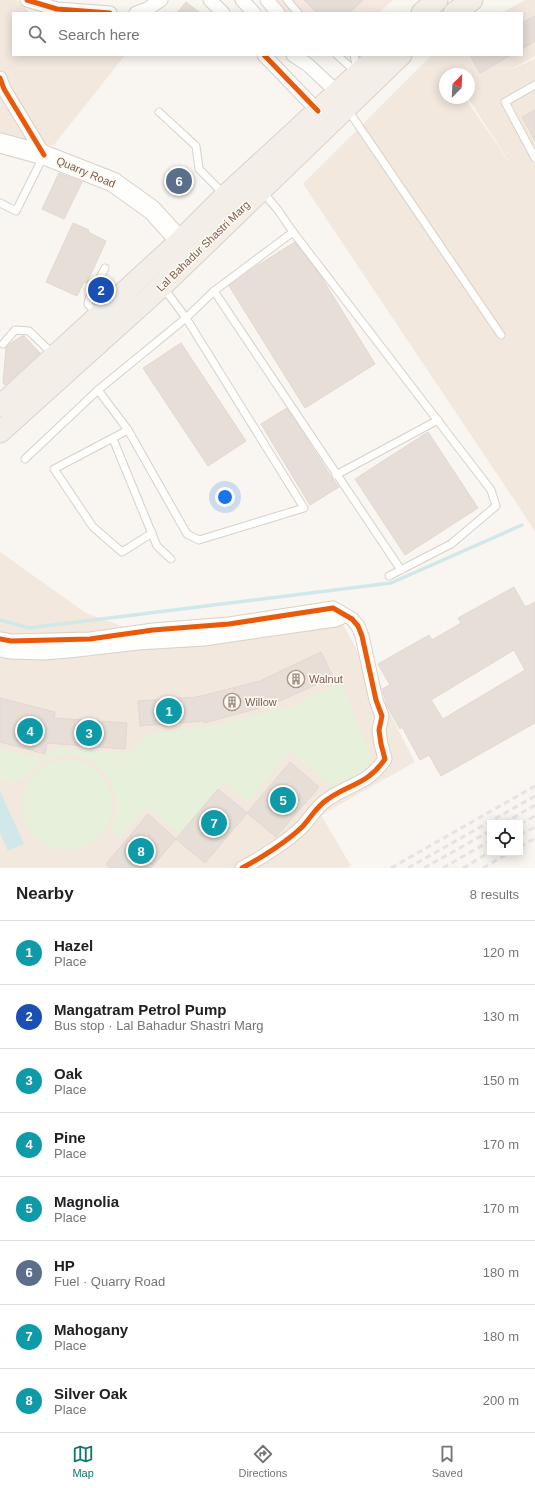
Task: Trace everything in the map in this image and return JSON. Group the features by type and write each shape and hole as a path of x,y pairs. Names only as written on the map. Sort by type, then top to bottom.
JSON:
{"main road":[{"path":"423,12 437,0"},
{"path":"455,12 472,0"},
{"name":"Lal Bahadur Shastri Marg","path":"0,432 162,286 186,249 225,196 318,111 343,100 356,64 376,56"},
{"name":"Lal Bahadur Shastri Marg","path":"0,406 99,316 262,190 343,100 400,56"},
{"name":"Quarry Road","path":"0,143 44,155 113,182 152,210 186,249"}],"street":[{"path":"27,0 58,9 97,12"},
{"path":"140,12 147,10 161,0"},
{"path":"210,0 222,12"},
{"path":"242,0 253,12"},
{"path":"267,0 277,12"},
{"path":"265,56 318,111"},
{"path":"296,56 307,60 343,100"},
{"path":"0,78 4,88 44,155"},
{"path":"0,650 12,652 62,651 219,631 333,608 352,619 358,626 362,636 376,700 382,716 379,730 385,759 372,774 362,781 326,799 302,827 253,862 242,868"},
{"path":"0,639 90,639 153,630 219,631"}],"lane":[{"path":"287,0 297,12"},
{"path":"339,56 356,64"},
{"path":"535,85 505,102 535,158"},
{"path":"343,100 501,335"},
{"path":"159,112 196,146 199,169 225,196"},
{"path":"0,203 16,211 44,155"},
{"path":"262,190 492,490 496,506 451,544 389,576"},
{"path":"25,459 98,390 186,318 214,291 293,232"},
{"path":"99,316 88,304 104,268"},
{"path":"98,390 128,430 187,534 199,540 304,508 186,318 162,286"},
{"path":"214,291 401,570"},
{"path":"3,344 14,330 29,331 55,356"},
{"path":"336,475 438,420"},
{"path":"128,430 54,469 92,528 122,552 152,533"},
{"path":"113,439 157,546 171,559"}],"shaded area":[{"path":"0,0 17,0 29,12 12,12 12,56 124,56 53,146 0,133"},
{"path":"275,0 393,0 379,12 286,12"},
{"path":"525,0 535,0 535,56 506,72 535,59 535,531 303,184 431,56 523,56 523,12 504,12","holes":["439,68 475,68 475,104 472,104 513,168 469,104 439,104"]},
{"path":"0,552 86,613 143,634 342,622 415,762 321,815 351,866 347,868 0,868"}],"green space":[{"path":"341,682 372,760 343,796 290,751 248,802 224,782 180,834 147,806 120,838 110,830 116,810 111,783 98,766 89,760 79,756 58,756 39,763 26,776 19,780 8,783 0,778 0,749 40,759 50,753 53,748 132,753 148,734 199,728 291,707"},
{"path":"67,760 84,764 99,773 108,788 112,805 108,822 99,837 84,846 67,850 50,846 35,837 26,822 22,805 26,788 35,773 50,764"}],"water":[{"path":"0,791 24,844 8,851 0,833"}],"building":[{"path":"304,0 363,0 350,12 316,12"},
{"path":"186,2 199,12 178,12"},
{"path":"535,16 535,41 523,48 523,22"},
{"path":"471,56 509,56 480,73"},
{"path":"535,110 535,141 522,117"},
{"path":"59,173 82,182 64,219 42,209"},
{"path":"73,223 89,230 88,232 106,241 87,283 84,282 77,296 46,282"},
{"path":"295,242 320,275 375,364 305,408 229,286 255,267"},
{"path":"24,336 40,353 5,385 3,383 6,348"},
{"path":"181,343 246,441 208,466 143,368"},
{"path":"287,408 339,487 310,505 261,424"},
{"path":"428,432 478,508 405,555 355,479"},
{"path":"514,587 525,607 535,602 535,723 441,776 429,755 420,760 402,727 400,729 387,706 382,689 390,685 378,664 429,635 432,640 461,623 458,618","holes":["514,650 525,670 443,719 431,700"]},
{"path":"321,652 333,677 271,705 204,723 204,721 140,726 138,701 197,697 260,681"},
{"path":"0,698 55,712 54,718 127,723 125,749 47,743 45,754 0,742"},
{"path":"290,762 319,787 276,837 247,813"},
{"path":"218,789 247,813 205,863 176,839"},
{"path":"148,814 176,839 151,868 110,868 106,864"}],"waterway":[{"path":"0,620 29,628 391,583 522,525"}],"railway":[{"path":"391,868 535,786"},
{"path":"408,868 535,796"},
{"path":"509,820 535,805"},
{"path":"523,822 535,816"},
{"path":"523,833 535,827"},
{"path":"424,868 487,833"},
{"path":"523,845 535,838"},
{"path":"443,868 487,843"},
{"path":"463,868 487,854"},
{"path":"483,868 504,856"}],"cycle path":[{"path":"27,0 57,9 97,12"},
{"path":"265,56 318,111"},
{"path":"0,78 4,89 44,155"},
{"path":"0,639 11,641 90,639 153,630 229,624 333,608 352,619 358,626 362,636 376,700 382,716 379,730 385,759 378,768 365,779 324,802 303,826 290,837 266,854 242,868"}],"place":[{"name":"HP","path":"179,181"},
{"name":"Mangatram Petrol Pump","path":"101,290"},
{"name":"Walnut","path":"296,679"},
{"name":"Willow","path":"232,702"},
{"name":"Hazel","path":"169,711"},
{"name":"Pine","path":"30,731"},
{"name":"Oak","path":"89,733"},
{"name":"Magnolia","path":"283,800"},
{"name":"Mahogany","path":"214,823"},
{"name":"Silver Oak","path":"141,851"}]}
